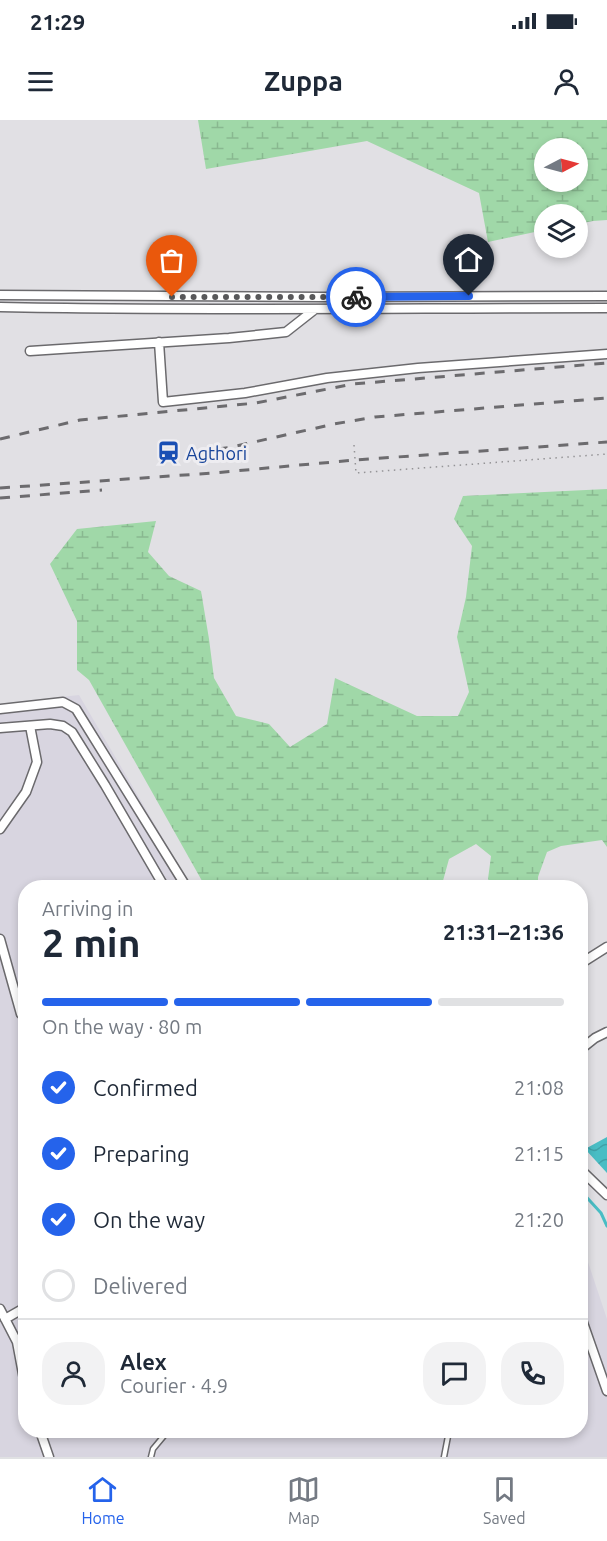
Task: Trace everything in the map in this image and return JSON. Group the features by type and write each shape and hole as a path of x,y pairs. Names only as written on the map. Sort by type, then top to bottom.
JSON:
{"street":[{"path":"0,294 129,297 607,296"},
{"path":"129,297 129,309"},
{"path":"0,307 315,310 607,308"},
{"path":"30,351 286,332 315,310"},
{"path":"159,342 163,402 245,393 327,378 418,368 607,354"},
{"path":"0,709 63,702 76,709 182,880"},
{"path":"0,728 50,724 63,726 72,732 160,880"},
{"path":"0,829 26,792 37,762 30,726"},
{"path":"0,939 18,1003"},
{"path":"588,959 607,947"},
{"path":"588,1044 607,1032"},
{"path":"588,1177 607,1195"},
{"path":"0,1309 18,1347"},
{"path":"5,1319 18,1312"},
{"path":"588,1337 607,1391"},
{"path":"42,1438 49,1457"}],"lane":[{"path":"151,1457 153,1449 162,1438"},
{"path":"444,1457 448,1438"}],"path":[{"path":"354,445 356,473 607,454"}],"shaded area":[{"path":"79,695 187,880 18,880 18,1438 588,1438 588,1262 607,1319 607,1457 0,1457 0,704"}],"green space":[{"path":"198,120 607,120 607,220 588,222 588,204 534,204 534,232 488,242 479,193 367,141 206,169"},
{"path":"607,489 607,847 602,840 561,846 547,852 538,880 489,880 491,856 476,844 449,859 443,880 202,880 89,680 77,670 77,621 50,564 77,529 156,521 148,552 169,576 201,591 214,678 236,716 269,724 290,747 327,724 335,678 417,716 458,716 469,692 457,637 466,597 472,546 454,519 463,496"}],"water":[{"path":"607,1137 607,1173 588,1152 588,1147"}],"waterway":[{"path":"588,1199 601,1213 607,1226"}],"railway":[{"path":"0,439 80,420 256,403 353,384 607,363"},
{"path":"198,452 375,417 607,398"},
{"path":"0,488 607,442"},
{"path":"0,498 102,490"}],"way so far":[{"path":"172,297 356,297"}],"place":[{"name":"Agthori","path":"168,453"}],"route":[{"path":"356,297 469,296"}]}
